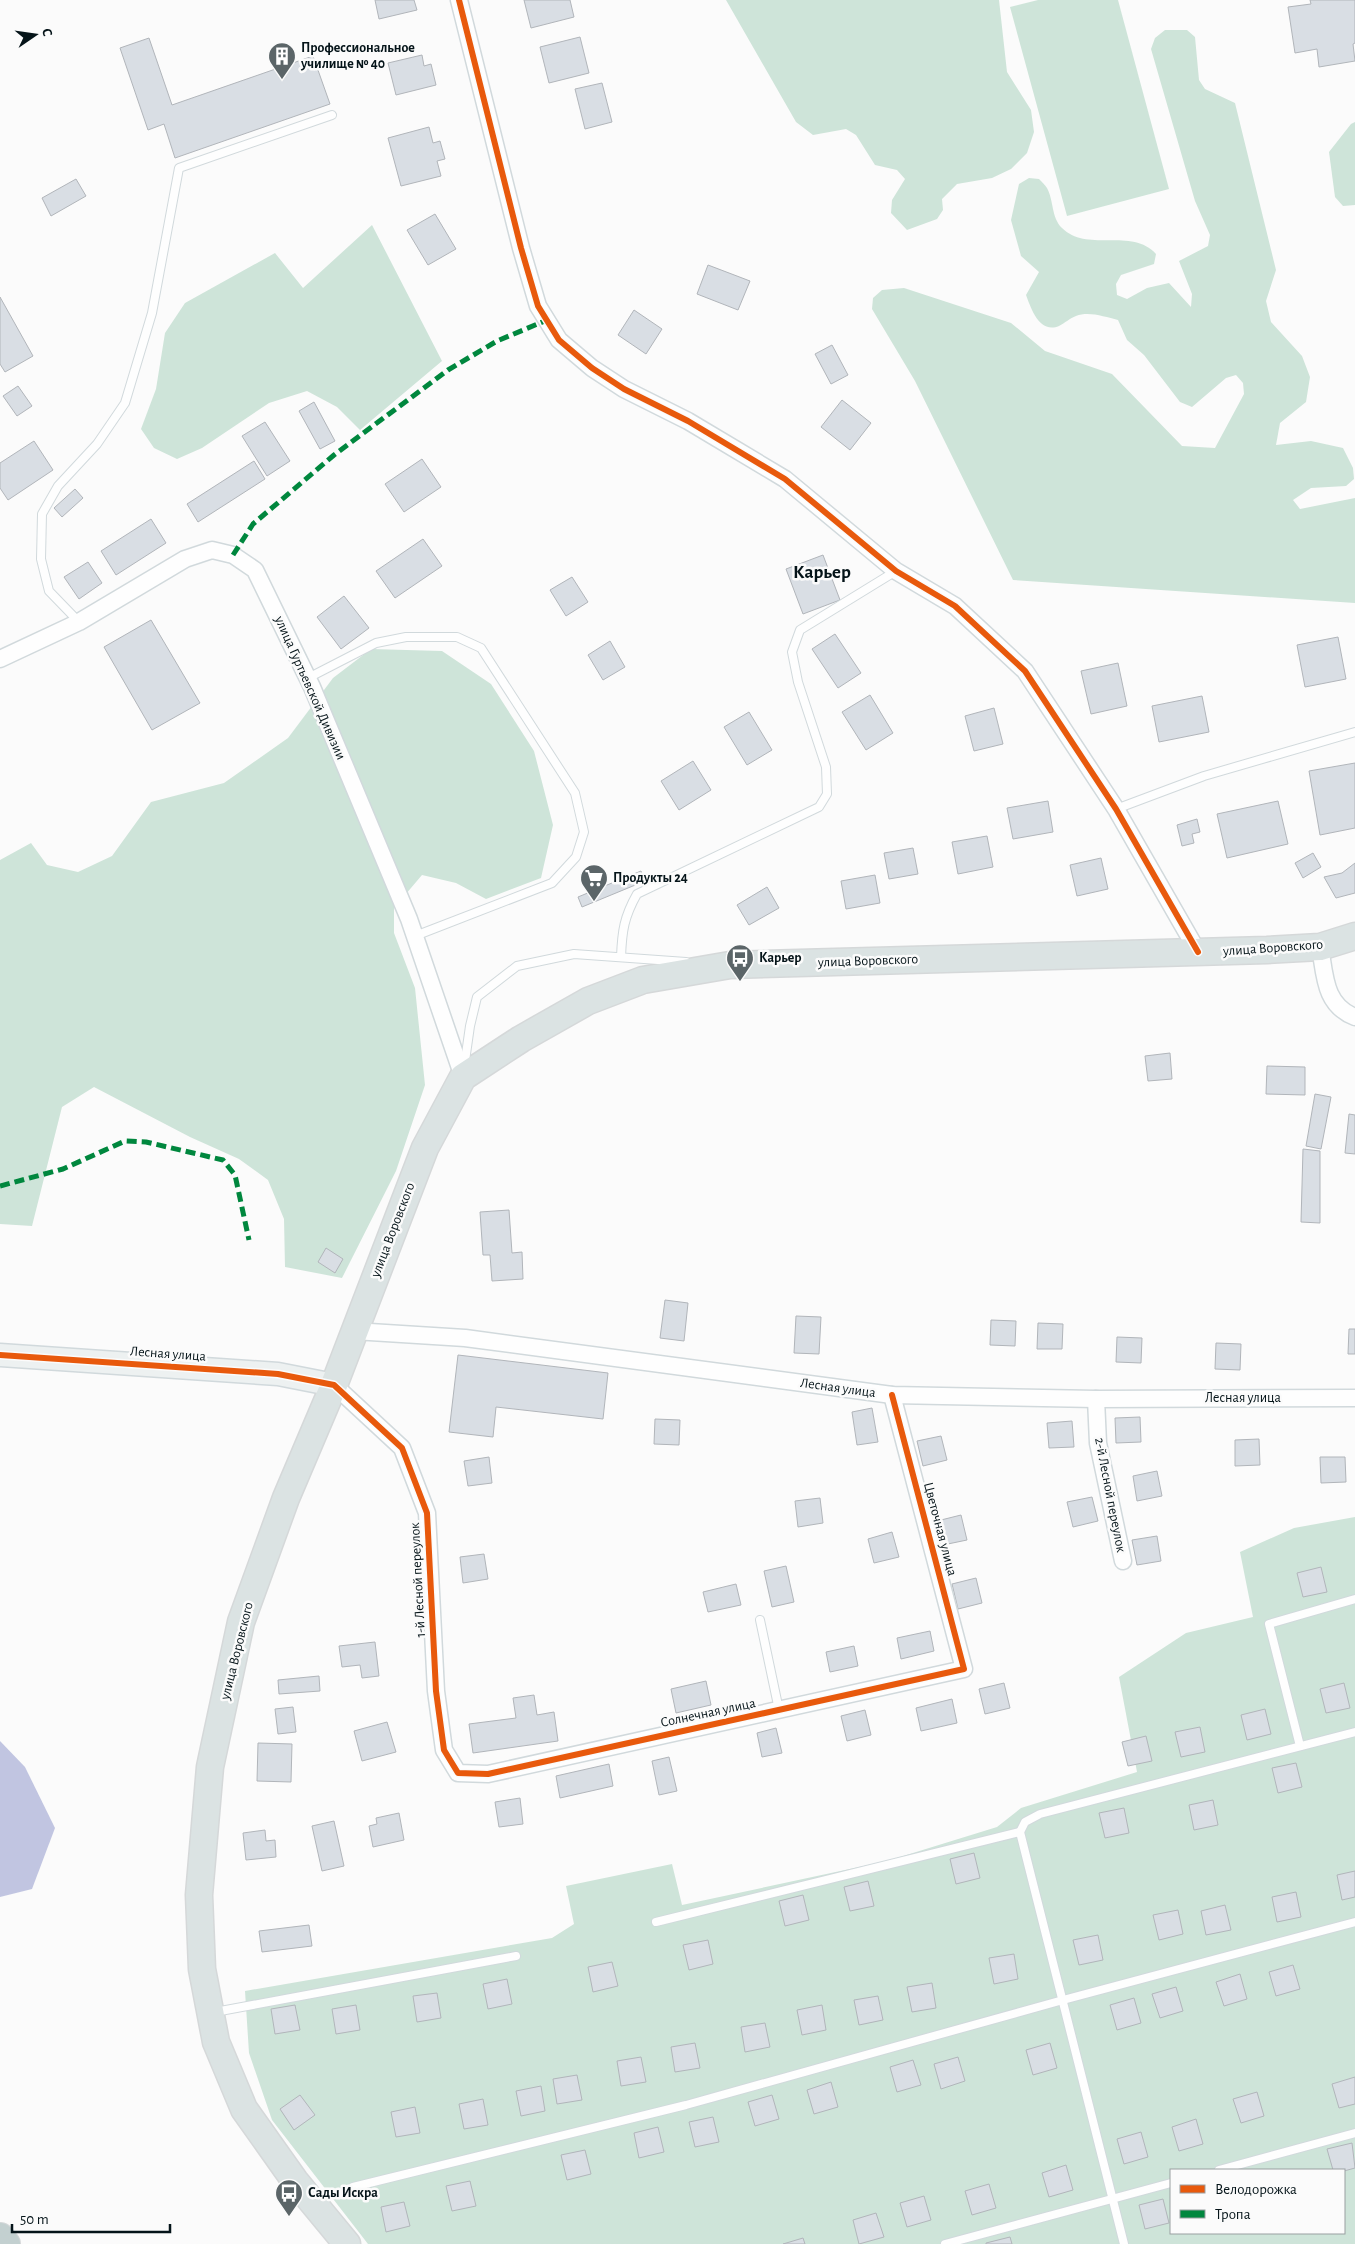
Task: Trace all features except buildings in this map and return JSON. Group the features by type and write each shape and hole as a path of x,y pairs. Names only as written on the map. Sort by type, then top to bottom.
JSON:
{"highway":[{"path":"0,2237 6,2244"}],"main road":[{"name":"улица Воровского","path":"347,2244 295,2180 244,2109 216,2042 202,1969 199,1895 210,1767 241,1622 286,1498 334,1385 425,1148 463,1077 521,1039 588,1001 643,980 730,965 1320,947 1355,936"}],"street":[{"path":"458,0 521,248 538,306 559,340 592,368 624,389 688,421 785,479 896,570 955,606 1025,671 1116,809 1198,952"},
{"name":"улица Гуртьевской Дивизии","path":"0,659 79,622 185,559 212,550 233,555 255,570 308,678 415,936 463,1077"},
{"path":"1320,947 1329,995 1349,1014 1355,1017"},
{"name":"Лесная улица","path":"354,1332 464,1338 892,1395 1096,1399 1355,1398"},
{"name":"Лесная улица","path":"0,1355 278,1374 334,1385"},
{"name":"1-й Лесной переулок","path":"334,1385 402,1448 427,1513 436,1691 444,1750 458,1773"},
{"name":"Цветочная улица","path":"892,1395 964,1669"},
{"name":"2-й Лесной переулок","path":"1096,1399 1098,1443 1123,1561"},
{"name":"Солнечная улица","path":"458,1773 488,1774 964,1669"}],"lane":[{"path":"79,622 49,591 41,559 42,514 58,486 97,444 125,403 152,313 179,168 332,115"},
{"path":"621,957 626,912 637,894 818,807 827,794 826,767 798,682 792,652 800,630 896,570"},
{"path":"308,678 376,643 406,637 456,637 482,648 575,793 584,832 576,857 552,883 415,936"},
{"path":"1116,809 1204,776 1355,732"},
{"path":"463,1077 470,1026 477,997 517,966 574,954 730,965"},
{"path":"1300,1746 1269,1624 1355,1599"},
{"path":"760,1620 779,1710"},
{"path":"1124,2244 1020,1832 1025,1822 1040,1814 1355,1732"},
{"path":"656,1922 1020,1832"},
{"path":"353,2188 686,2105 1063,2000 1355,1922"},
{"path":"211,2013 516,1956"},
{"path":"1223,2169 1355,2133"},
{"path":"945,2244 1170,2183"}],"green space":[{"path":"726,0 999,0 1007,72 1031,110 1034,132 1027,153 1011,169 992,178 957,184 942,199 943,210 937,219 907,230 891,213 892,200 905,179 897,170 875,165 856,135 846,129 813,135 796,122"},
{"path":"1038,0 1118,0 1169,189 1067,216 1010,7"},
{"path":"1165,30 1187,30 1195,37 1199,80 1205,89 1235,103 1276,270 1266,301 1271,322 1302,356 1310,377 1306,402 1280,423 1276,445 1311,441 1343,448 1353,468 1354,479 1346,486 1311,488 1293,500 1300,509 1355,498 1355,603 1013,580 915,381 872,309 873,298 882,290 904,288 1011,323 1045,351 1112,374 1182,446 1215,448 1244,394 1243,383 1236,375 1226,378 1192,407 1180,402 1144,355 1127,340 1118,320 1086,314 1076,316 1059,326 1046,326 1041,323 1033,313 1026,295 1039,272 1021,256 1011,220 1019,184 1029,178 1039,179 1049,193 1058,224 1072,235 1084,239 1135,242 1146,246 1156,254 1154,264 1121,275 1116,284 1117,295 1127,299 1147,288 1169,283 1191,307 1192,294 1179,261 1208,246 1210,235 1195,201 1151,49 1155,38"},
{"path":"1355,122 1355,205 1343,206 1335,197 1329,152 1351,124"},
{"path":"372,225 442,361 360,430 337,407 307,391 269,403 202,448 177,459 154,448 141,429 156,389 165,333 185,303 275,253 303,288"},
{"path":"371,649 442,651 491,684 534,751 553,825 541,878 486,899 456,883 422,875 394,908 394,933 415,988 425,1085 396,1171 342,1278 285,1267 284,1219 268,1180 239,1159 190,1137 94,1087 62,1107 32,1226 0,1224 0,860 31,843 47,865 78,872 112,856 151,802 224,783 288,738 333,678"},
{"path":"1355,1517 1355,2244 368,2244 272,2120 249,2053 245,1991 552,1938 574,1924 566,1886 672,1864 682,1905 887,1861 997,1827 1021,1808 1137,1772 1119,1677 1186,1633 1253,1617 1240,1552 1294,1528"}],"water":[{"path":"0,1741 25,1767 55,1828 32,1889 0,1897"}],"marked path":[{"path":"233,555 253,524 334,455 448,370 497,341 547,320"},
{"path":"0,1186 63,1169 125,1141 146,1142 223,1160 235,1175 249,1240"}],"cycle path":[{"path":"459,0 521,248 538,306 559,340 592,368 624,389 688,421 785,479 896,571 955,606 1025,671 1116,809 1198,952"},
{"path":"0,1355 278,1374 334,1385 402,1448 427,1513 436,1691 444,1750 458,1773 488,1774 964,1669 892,1395"}],"place":[{"name":"Профессиональное училище № 40","path":"282,80"},
{"name":"Продукты 24","path":"594,902"},
{"name":"Карьер","path":"740,982"},
{"name":"Сады Искра","path":"289,2217"}],"district":[{"name":"Карьер","path":"822,572"}]}
